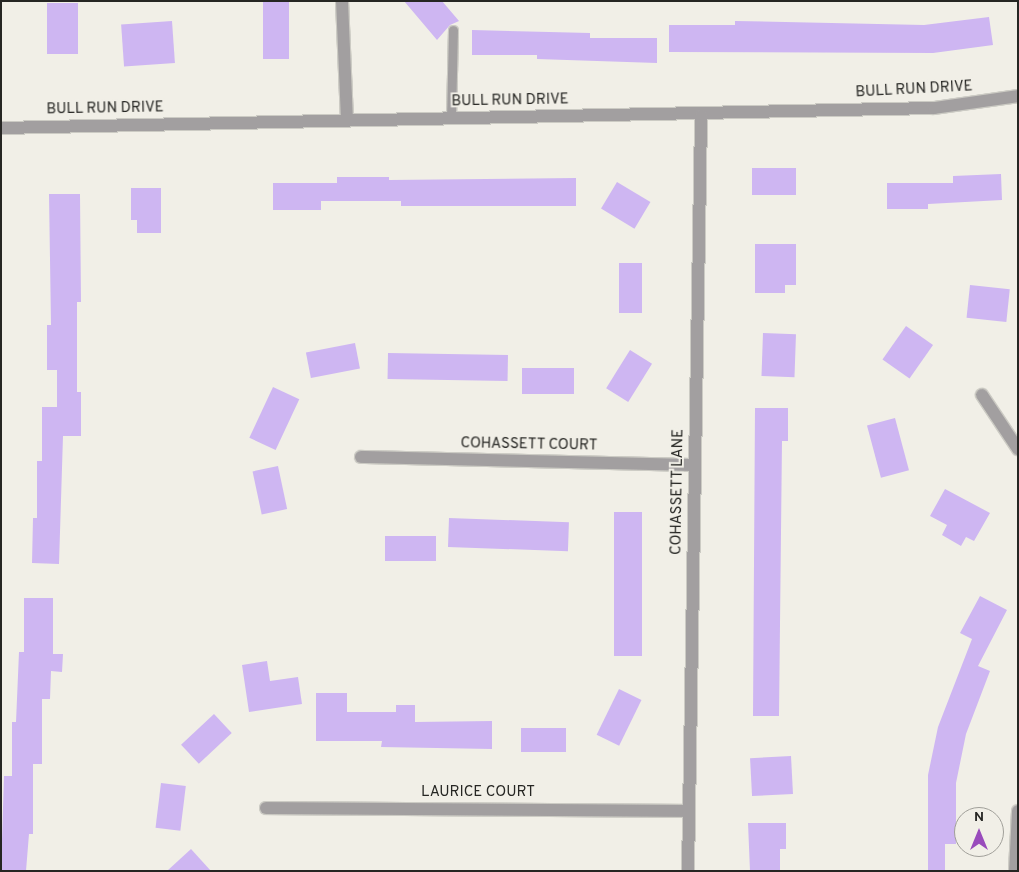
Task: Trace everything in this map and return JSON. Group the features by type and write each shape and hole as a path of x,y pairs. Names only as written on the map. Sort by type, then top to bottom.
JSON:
{"street":[{"path":"342,1 347,120"},
{"name":"BULL RUN DRIVE","path":"1,128 451,118 701,115 934,108 1018,96"},
{"name":"COHASSETT LANE","path":"688,871 701,115"},
{"path":"982,394 1018,449"},
{"name":"COHASSETT COURT","path":"361,457 695,465"},
{"name":"LAURICE COURT","path":"266,808 689,811"},
{"path":"1015,871 1018,811"}],"lane":[{"path":"451,118 454,30"}],"building":[{"path":"263,1 289,1 289,59 263,59"},
{"path":"404,1 442,1 459,21 450,25 437,40"},
{"path":"47,3 78,3 78,54 47,54"},
{"path":"989,17 993,45 933,53 669,52 669,25 735,25 735,21 924,25"},
{"path":"172,21 175,63 124,66 121,25"},
{"path":"472,30 590,33 590,38 657,38 657,63 537,59 537,55 472,55"},
{"path":"752,168 796,168 796,195 752,195"},
{"path":"1001,174 1002,200 928,204 928,209 887,209 887,183 953,183 953,176"},
{"path":"337,177 389,177 389,180 576,178 576,206 401,206 401,201 321,201 321,210 273,210 273,183 337,183"},
{"path":"617,182 650,202 634,229 601,209"},
{"path":"131,188 161,188 161,233 137,233 137,220 131,220"},
{"path":"49,194 80,194 81,302 77,302 77,392 81,392 81,436 63,436 59,564 32,563 33,518 37,518 37,461 42,461 42,407 57,407 57,370 47,370 47,325 51,325"},
{"path":"755,244 796,244 796,285 785,285 785,293 755,293"},
{"path":"619,263 642,263 642,313 619,313"},
{"path":"970,285 1010,289 1006,322 967,318"},
{"path":"906,326 933,345 910,379 882,360"},
{"path":"763,333 796,334 794,377 761,376"},
{"path":"355,343 360,369 311,378 306,353"},
{"path":"630,350 652,364 628,402 606,388"},
{"path":"388,353 508,355 508,381 388,379"},
{"path":"522,368 574,368 574,394 522,394"},
{"path":"273,387 299,399 276,450 249,438"},
{"path":"755,408 788,408 788,441 782,441 779,716 753,716"},
{"path":"895,418 909,470 881,478 867,426"},
{"path":"278,466 287,509 262,514 253,471"},
{"path":"945,489 990,513 974,541 966,537 961,546 942,535 947,525 930,516"},
{"path":"614,512 642,512 642,656 614,656"},
{"path":"449,518 569,522 568,551 448,547"},
{"path":"385,536 436,536 436,561 385,561"},
{"path":"980,596 1007,610 978,666 990,671 966,734 956,783 954,844 945,844 945,871 928,871 928,775 938,727 972,639 960,633"},
{"path":"24,598 53,598 53,654 63,654 62,672 51,671 50,699 42,699 42,764 33,764 33,834 29,834 26,871 1,871 4,776 12,776 12,722 16,722 19,652 24,652"},
{"path":"267,661 270,681 298,677 302,704 249,712 242,665"},
{"path":"619,689 641,700 619,746 597,735"},
{"path":"316,693 347,693 347,712 396,712 396,705 415,705 415,722 492,721 492,749 381,747 382,741 316,741"},
{"path":"214,714 232,733 199,764 181,745"},
{"path":"521,728 566,728 566,752 521,752"},
{"path":"791,756 793,794 752,796 750,758"},
{"path":"161,783 186,786 180,831 156,828"},
{"path":"748,823 786,823 786,849 780,849 780,871 750,871"},
{"path":"191,849 211,871 167,871"}]}
